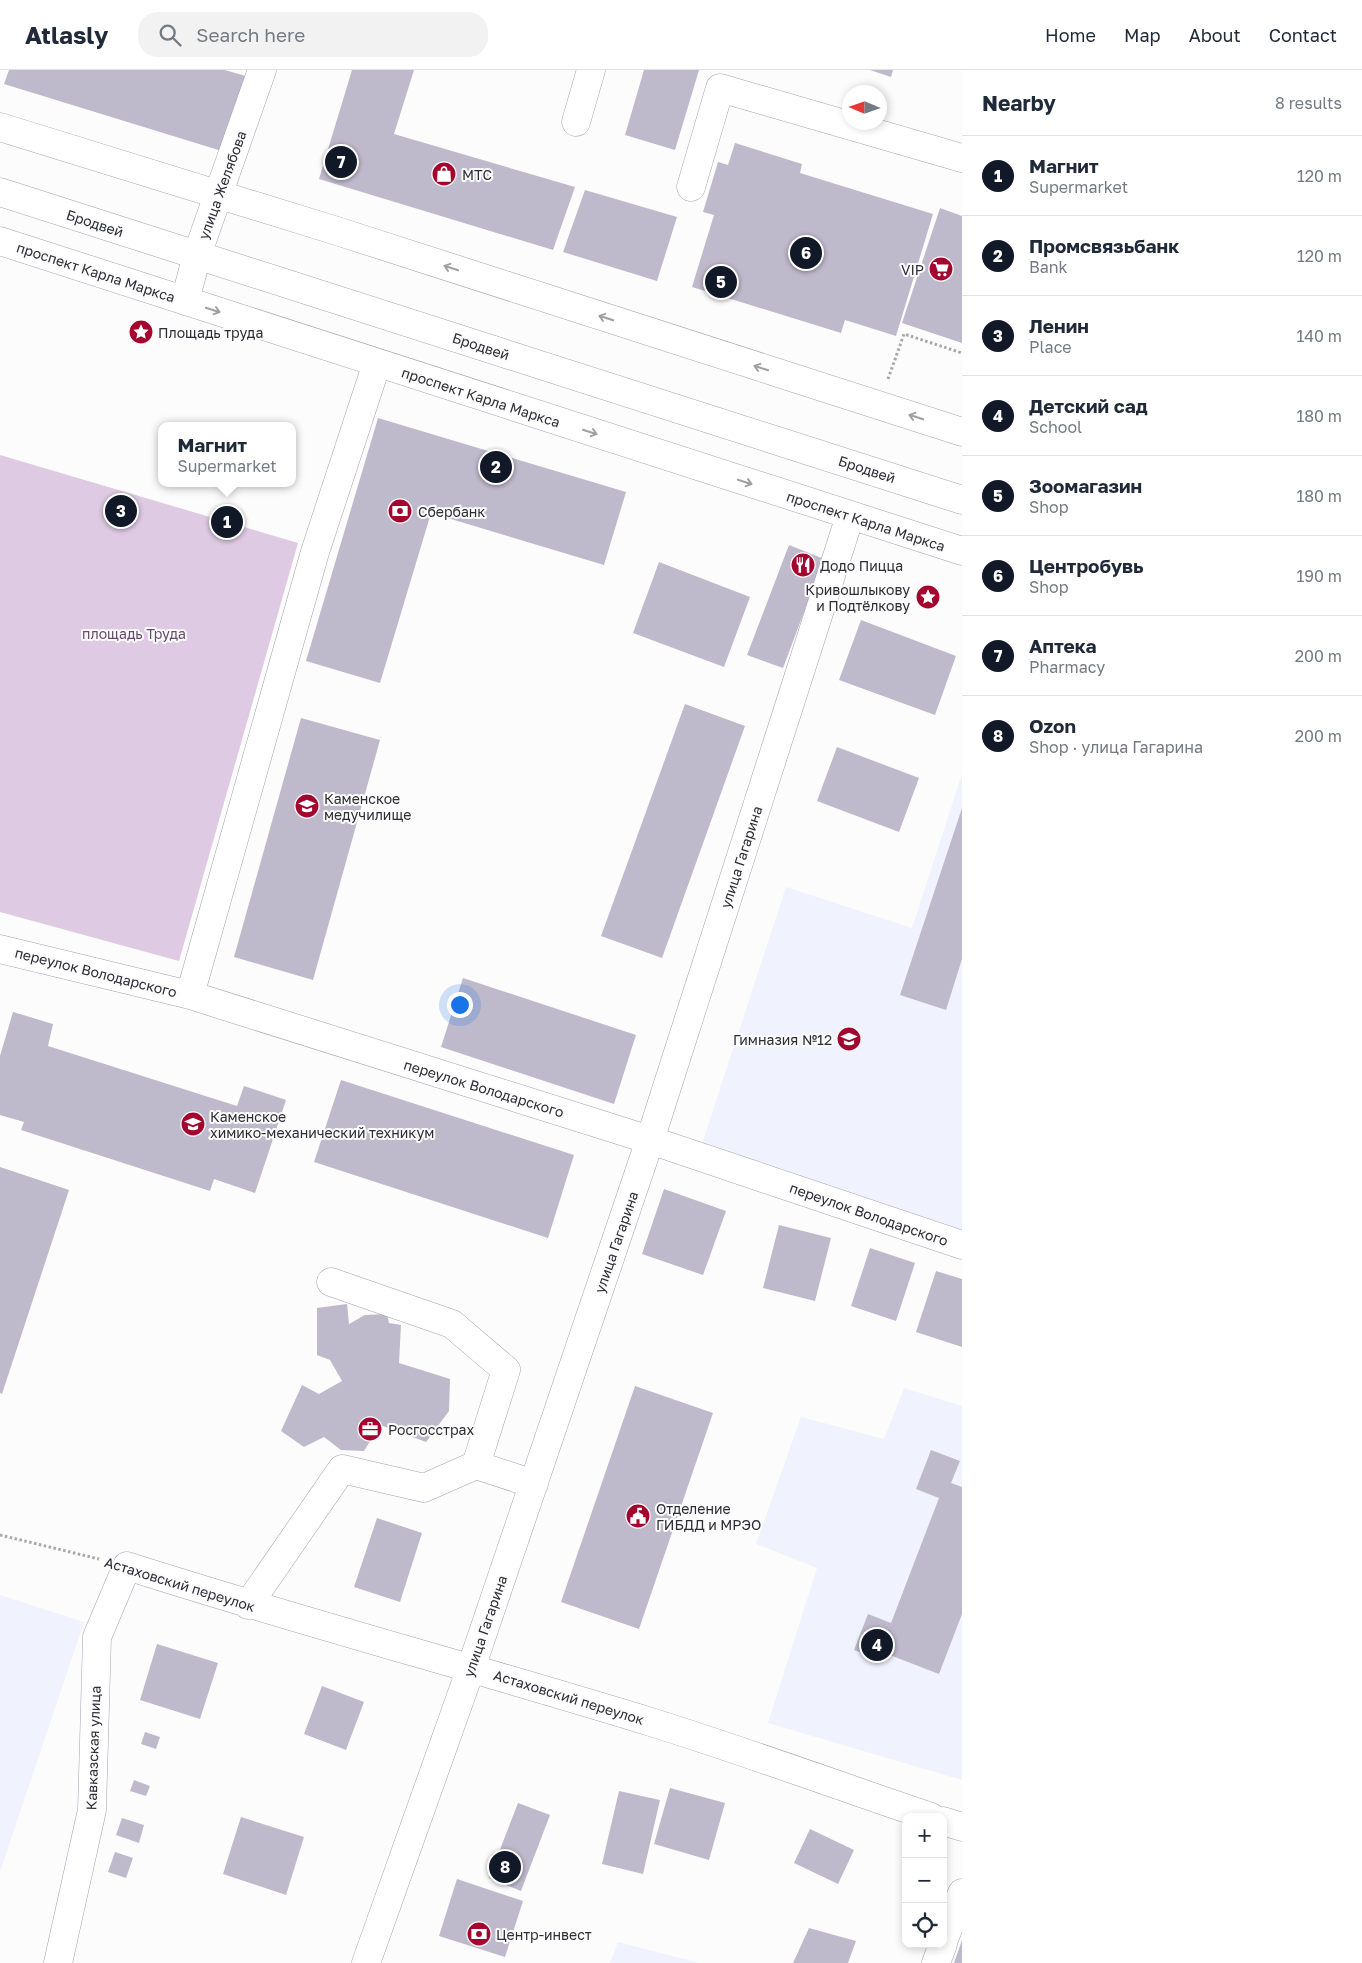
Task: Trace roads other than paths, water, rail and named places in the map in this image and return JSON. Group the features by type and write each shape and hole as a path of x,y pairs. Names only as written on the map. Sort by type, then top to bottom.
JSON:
{"street":[{"name":"улица Желябова","path":"185,301 196,255 262,70"},
{"path":"576,122 591,70"},
{"path":"691,187 720,88 962,158"},
{"path":"0,127 218,194 962,432"},
{"name":"Бродвей","path":"0,192 962,500"},
{"name":"проспект Карла Маркса","path":"0,242 962,551"},
{"path":"190,995 315,552 378,363"},
{"name":"улица Гагарина","path":"366,1963 471,1668 650,1140 850,516"},
{"name":"переулок Володарского","path":"0,949 190,995 650,1140 962,1245"},
{"path":"331,1282 452,1324 506,1370 476,1465"},
{"path":"248,1605 342,1469 424,1488 476,1465 534,1484"},
{"name":"Астаховский переулок","path":"127,1566 248,1605 471,1668 657,1724 919,1813"},
{"name":"Кавказская улица","path":"58,1963 92,1810 97,1636 127,1566"},
{"path":"947,1822 962,1827"},
{"path":"947,1932 962,1892"},
{"path":"936,1963 941,1948"}],"place":[{"name":"Аптека","path":"341,162"},
{"name":"МТС","path":"444,174"},
{"name":"Центробувь","path":"806,253"},
{"name":"VIP","path":"941,269"},
{"name":"Зоомагазин","path":"721,282"},
{"name":"Площадь труда","path":"141,332"},
{"name":"Промсвязьбанк","path":"496,467"},
{"name":"Ленин","path":"121,511"},
{"name":"Сбербанк","path":"400,511"},
{"name":"Магнит","path":"227,522"},
{"name":"Додо Пицца","path":"803,565"},
{"name":"Кривошлыкову и Подтёлкову","path":"928,597"},
{"name":"Каменское медучилище","path":"307,806"},
{"name":"Гимназия №12","path":"849,1039"},
{"name":"Каменское химико-механический техникум","path":"193,1124"},
{"name":"Росгосстрах","path":"370,1429"},
{"name":"Отделение ГИБДД и МРЭО","path":"638,1516"},
{"name":"Детский сад","path":"877,1645"},
{"name":"Ozon","path":"505,1867"},
{"name":"Центр-инвест","path":"479,1934"}],"park label":[{"name":"площадь Труда","path":"134,633"}]}
